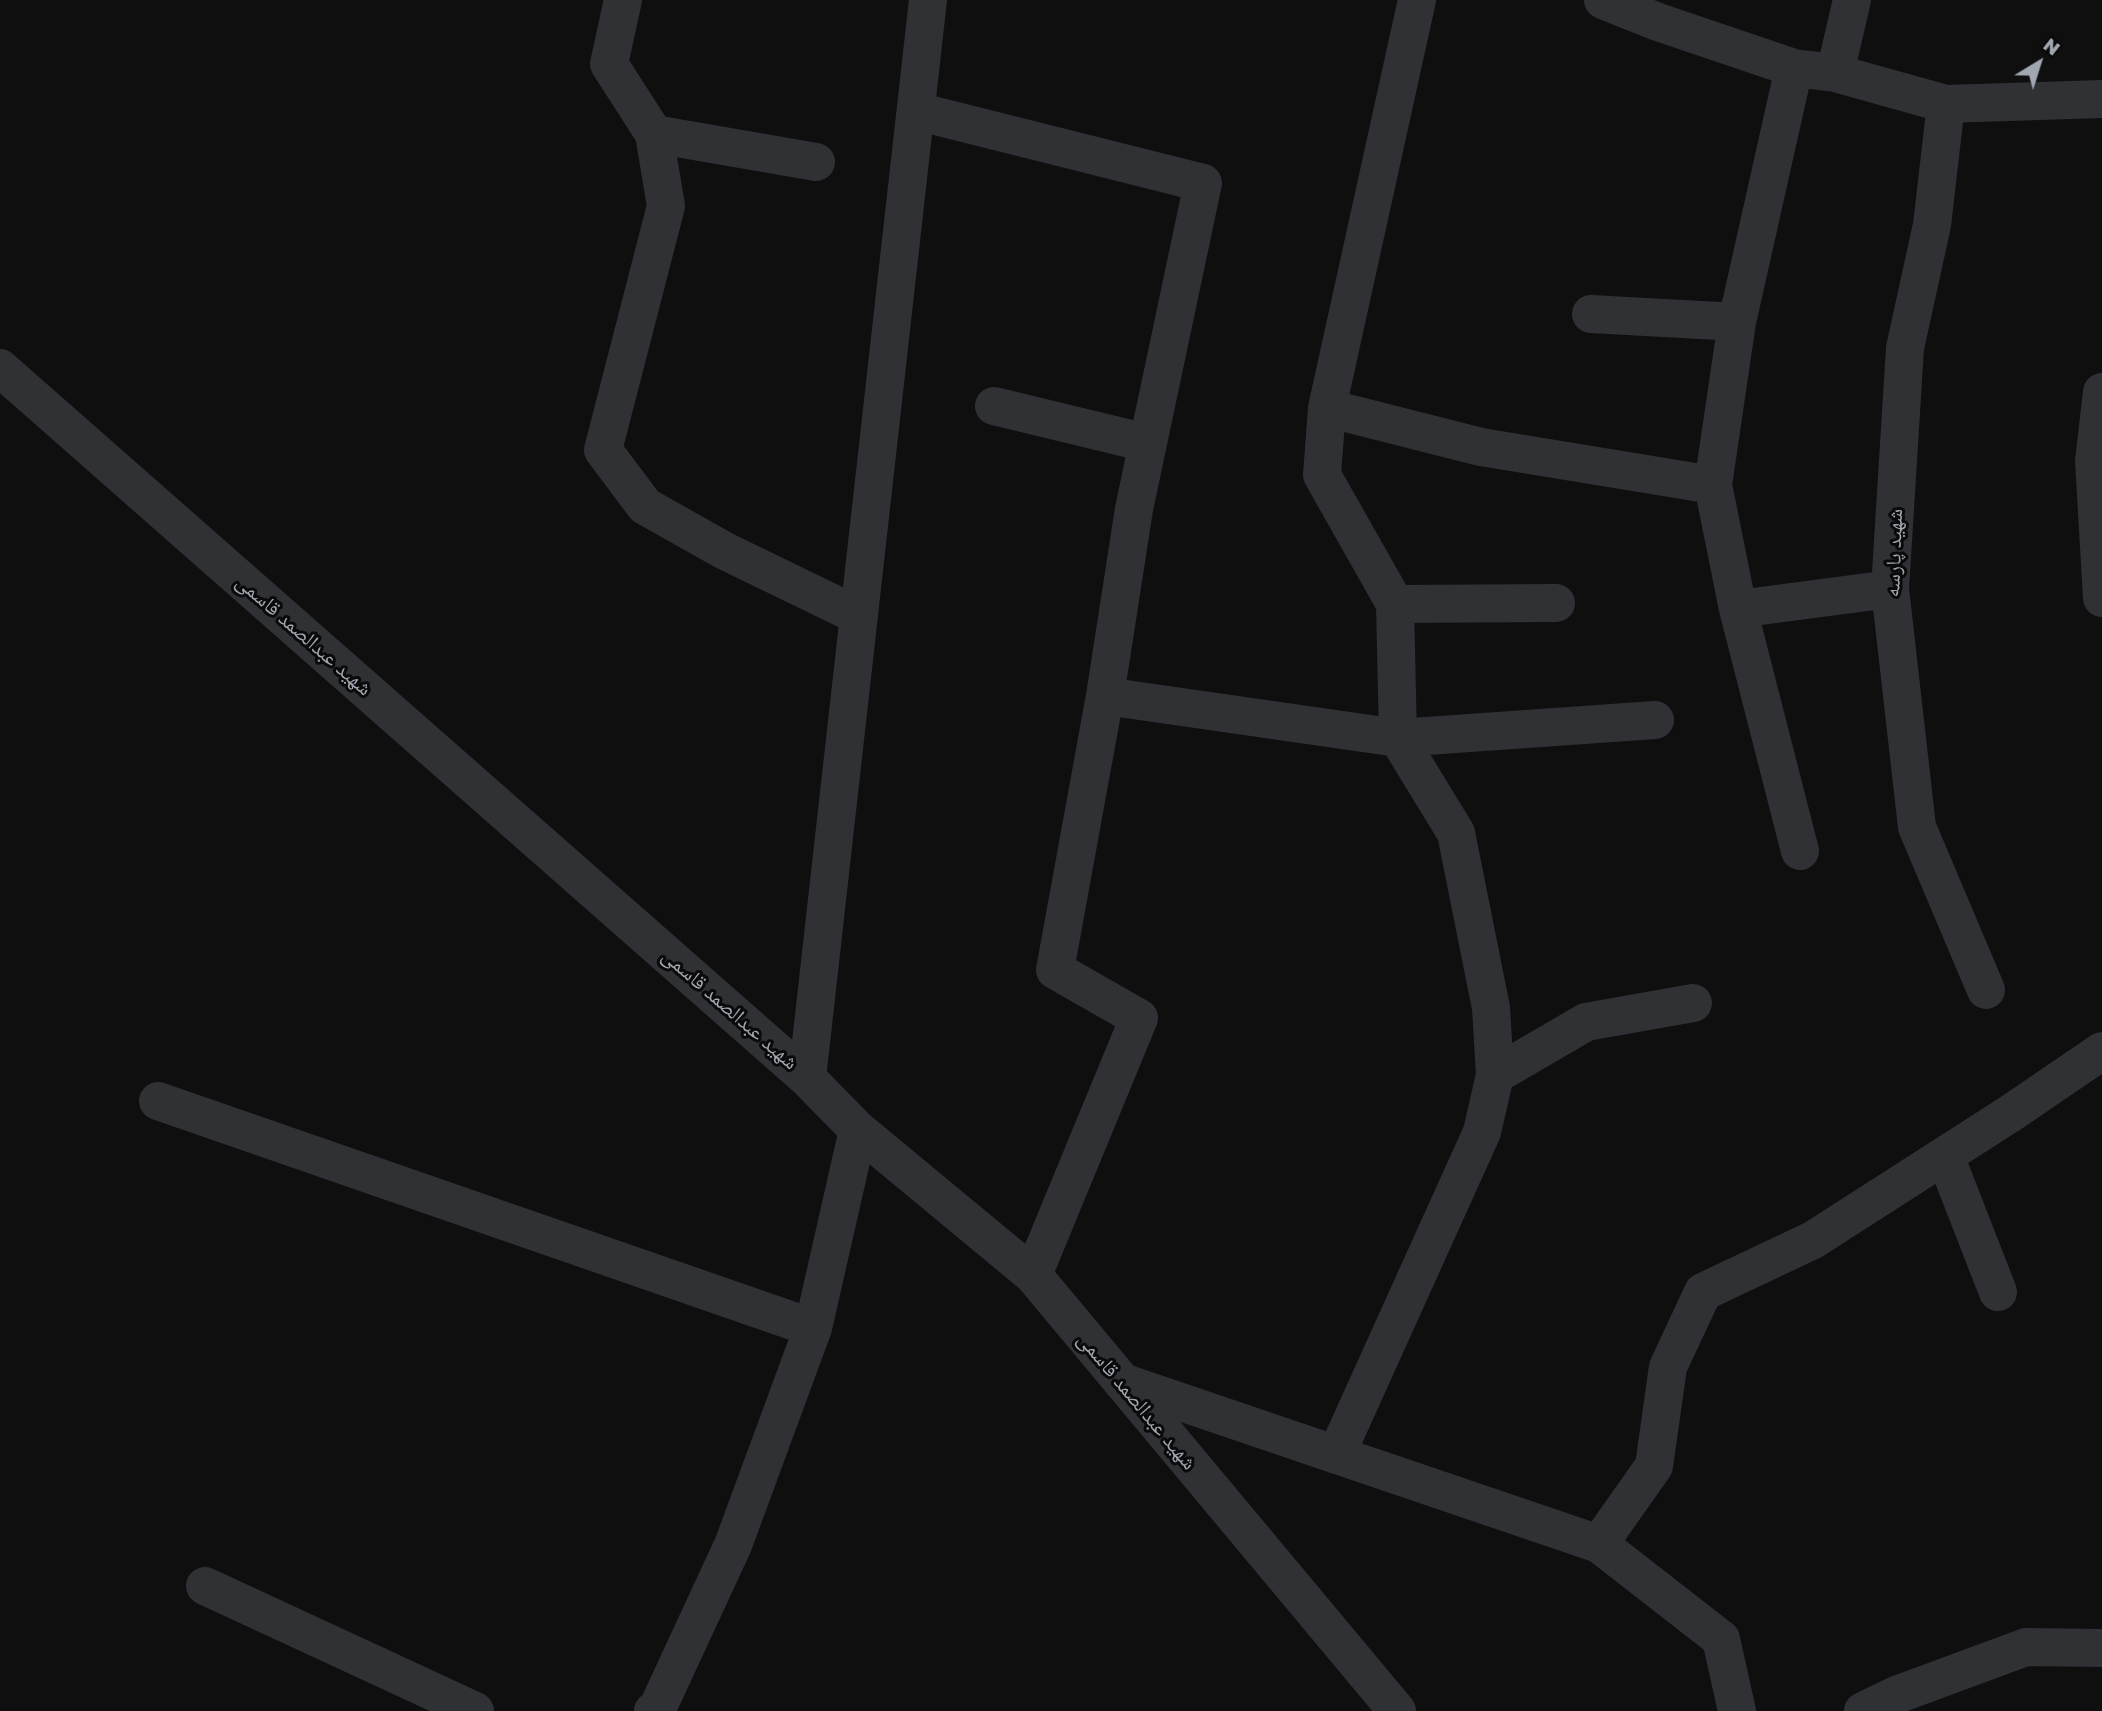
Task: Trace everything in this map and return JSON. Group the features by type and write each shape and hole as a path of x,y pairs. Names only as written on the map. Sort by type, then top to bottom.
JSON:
{"street":[{"path":"624,0 609,64 654,134 666,206 603,450 645,506 725,551 859,616"},
{"path":"807,1077 928,0"},
{"path":"1336,1455 1482,1132 1495,1075 1491,1008 1457,833 1398,738 1395,604 1322,475 1327,408 1417,0"},
{"path":"1603,0 1658,22 1794,68 1835,73 1946,104 2102,99"},
{"path":"1835,73 1852,0"},
{"path":"1794,68 1737,322 1713,485 1738,609 1800,851"},
{"name":"شهید پارسه","path":"1946,104 1932,225 1905,348 1890,589 1917,827 1986,990"},
{"path":"916,111 1203,183 1133,509 1105,696 1055,970 1139,1018 1033,1275"},
{"path":"654,134 816,162"},
{"path":"1591,314 1737,322"},
{"name":"شهید عبدالصمد قاسمی","path":"0,368 807,1077 858,1130 1033,1275 1396,1711"},
{"path":"2102,392 2094,461 2102,597"},
{"path":"995,406 1147,443"},
{"path":"1327,408 1481,447 1713,485"},
{"path":"1738,609 1890,589"},
{"path":"1395,604 1556,603"},
{"path":"1105,696 1398,738 1655,720"},
{"path":"1495,1075 1586,1023 1693,1003"},
{"path":"1599,1544 1654,1466 1668,1367 1703,1292 1813,1240 2102,1051"},
{"path":"158,1101 813,1328"},
{"path":"653,1711 657,1709 733,1545 813,1328 858,1130"},
{"path":"1945,1156 1998,1292"},
{"path":"1122,1382 1599,1544 1721,1639 1737,1711"},
{"path":"205,1586 475,1711"},
{"path":"1863,1711 1896,1695 2026,1647 2102,1648"}]}
